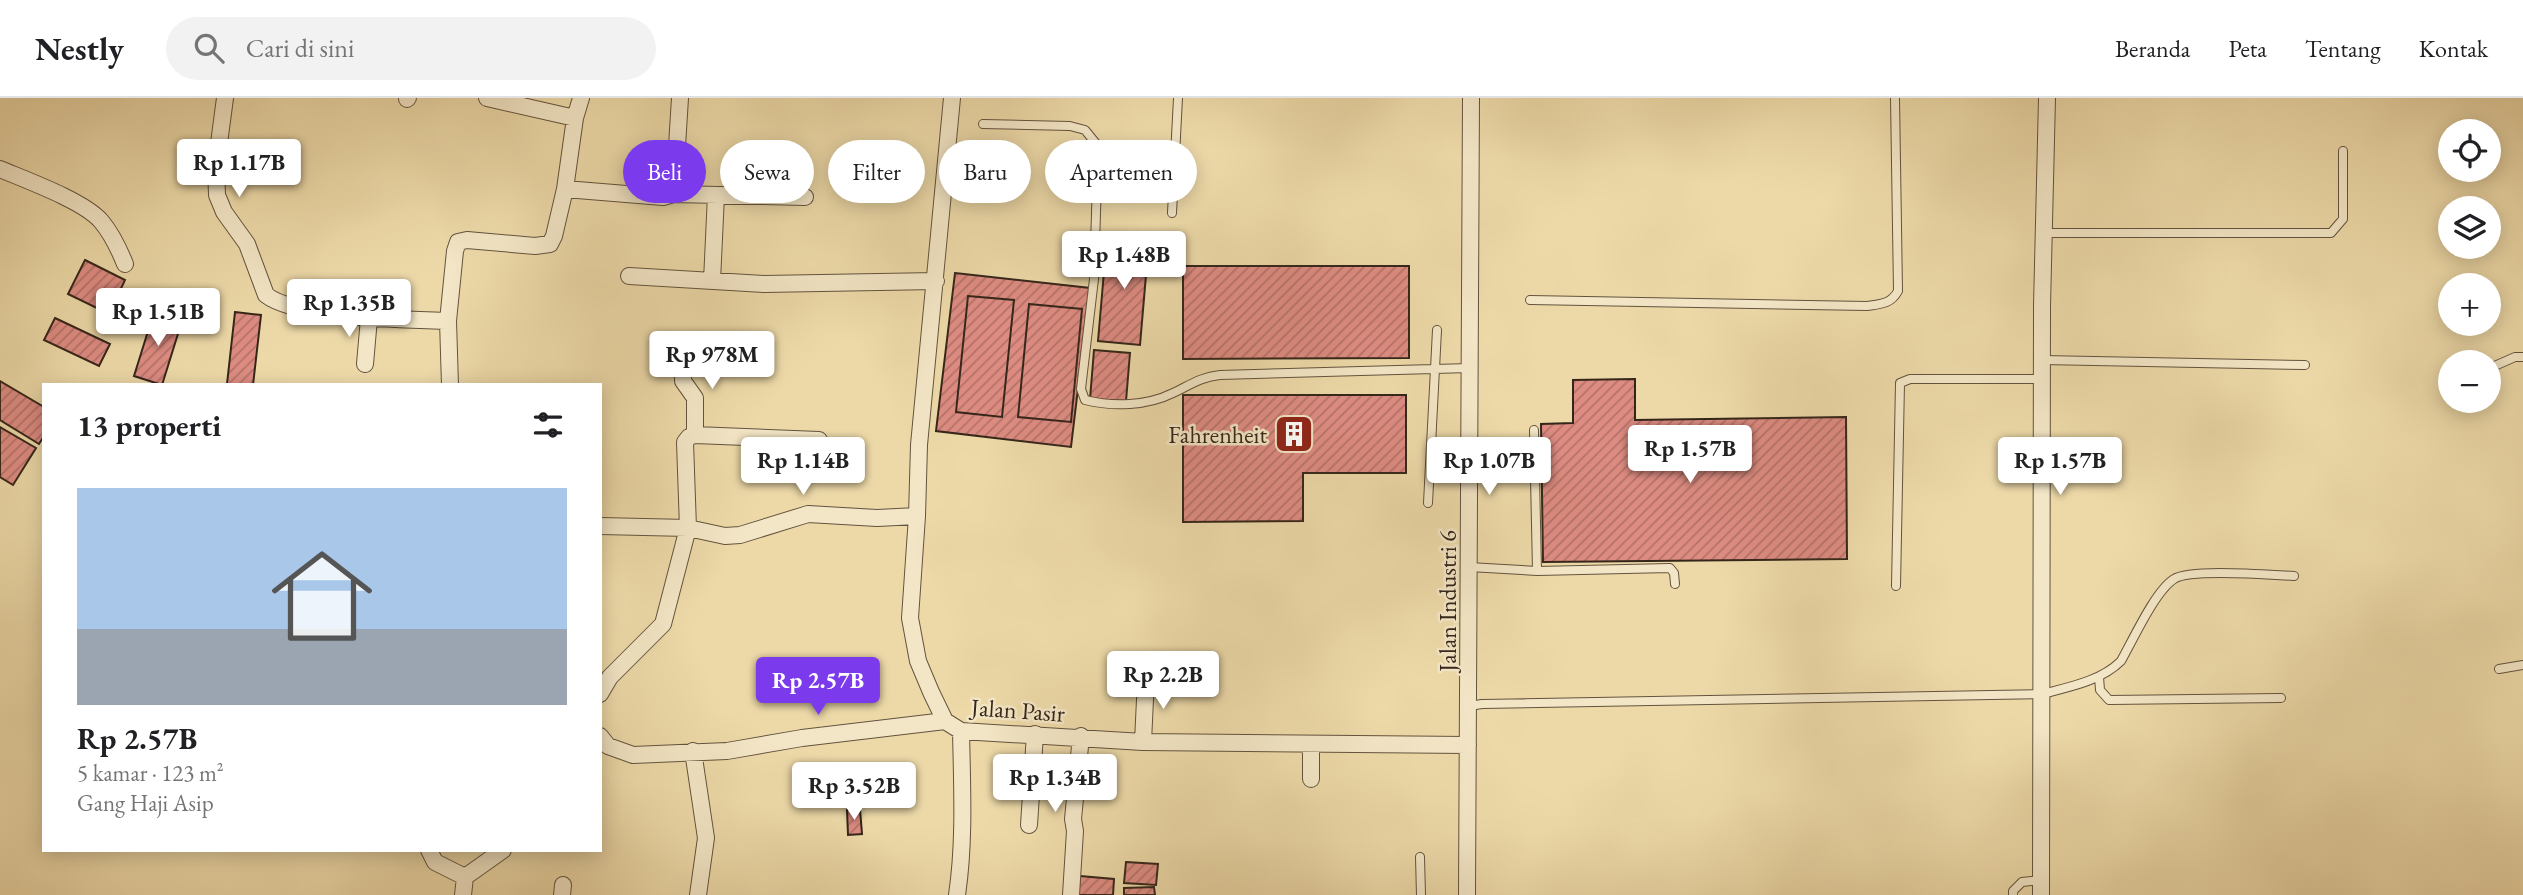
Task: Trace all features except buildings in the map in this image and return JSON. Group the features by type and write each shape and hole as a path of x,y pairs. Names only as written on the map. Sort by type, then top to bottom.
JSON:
{"street":[{"path":"225,98 216,166 218,195 224,212 247,244 264,292 275,301 308,310 369,318 448,321"},
{"path":"487,98 575,118"},
{"path":"450,383 448,321 458,242 467,240 535,246 550,244 565,189 575,118 581,98"},
{"path":"677,140 680,98"},
{"name":"Jalan Pasir","path":"951,98 919,445 910,618 918,661 945,721 961,731 1081,736 1143,742 1468,745"},
{"name":"Jalan Industri 6","path":"1467,895 1471,98"},
{"path":"2041,887 2042,360 2047,98"},
{"path":"0,169 66,198 100,219 117,243 125,264"},
{"path":"565,189 623,194"},
{"path":"706,195 720,195"},
{"path":"712,281 716,195"},
{"path":"629,276 764,284 936,281"},
{"path":"365,364 369,318"},
{"path":"684,351 682,381 695,398 695,435"},
{"path":"602,691 610,677 663,624 688,528 685,442 695,435 819,440"},
{"path":"602,526 688,528 707,534 740,536 808,514 877,518 917,516"},
{"path":"1143,742 1146,678"},
{"path":"602,738 608,746 633,755 727,751 802,738 945,721"},
{"path":"957,895 962,824 961,731"},
{"path":"1029,825 1035,734"},
{"path":"1071,895 1075,831 1073,818 1081,736"},
{"path":"1311,745 1311,779"},
{"path":"693,751 706,838 698,895"},
{"path":"430,852 435,862 465,877"},
{"path":"463,895 465,877 500,852"}],"lane":[{"path":"1172,213 1178,98"},
{"path":"1530,300 1867,306 1884,304 1894,299 1898,291 1895,98"},
{"path":"983,124 1070,126 1085,130 1098,146 1094,279 1081,388 1085,400 1116,404 1143,402 1172,394 1200,377 1220,374 1470,368"},
{"path":"2045,233 2331,233 2343,219 2343,151"},
{"path":"1428,503 1437,330"},
{"path":"2501,363 2515,357 2523,357"},
{"path":"2042,360 2305,365"},
{"path":"1896,586 1900,383 1910,379 2042,379"},
{"path":"1534,430 1537,571"},
{"path":"1469,567 1537,571 1671,568 1675,584"},
{"path":"1469,706 1495,703 2042,694 2099,677 2112,670 2121,661 2163,589 2176,577 2196,573 2294,576"},
{"path":"2499,669 2523,665"},
{"path":"2099,677 2100,691 2109,700 2281,698"},
{"path":"1420,857 1421,895"},
{"path":"2013,895 2013,891 2022,882 2041,887"}],"place":[{"name":"Fahrenheit","path":"1294,434"}]}
